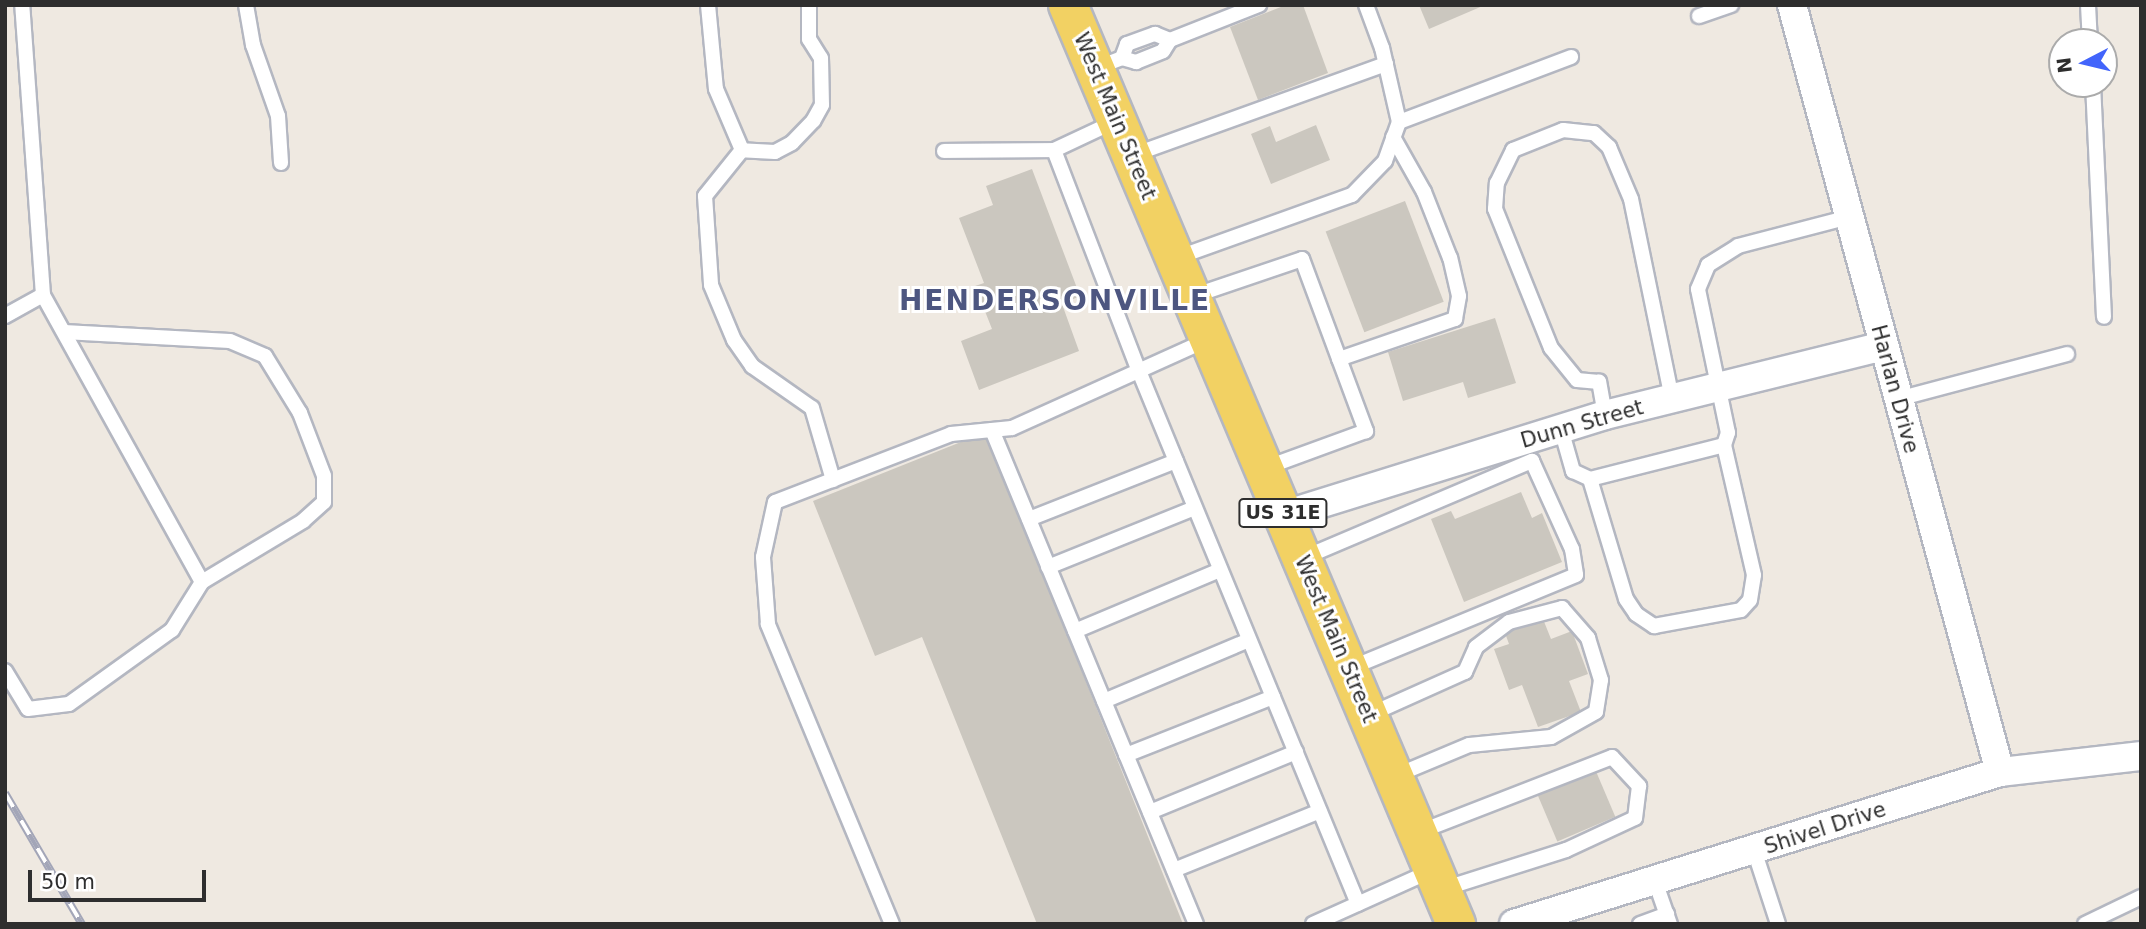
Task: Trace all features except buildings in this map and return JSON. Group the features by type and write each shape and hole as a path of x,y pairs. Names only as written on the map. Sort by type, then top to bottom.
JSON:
{"main road":[{"name":"West Main Street","path":"1076,8 1108,64 1117,121 1443,895"}],"street":[{"name":"Harlan Drive","path":"1792,5 2000,772"},
{"name":"Dunn Street","path":"1284,515 1605,415 1884,346"},
{"name":"Shivel Drive","path":"1514,924 1564,918 1655,881 2000,772 2141,756"}],"lane":[{"path":"22,5 43,295 202,582"},
{"path":"246,5 253,45 278,116 281,163"},
{"path":"708,5 716,89 742,150"},
{"path":"742,150 775,152 792,144 822,105 821,58 809,38 808,5"},
{"path":"1108,64 1127,44 1155,34 1170,40 1259,5"},
{"path":"1175,259 1352,195 1385,161 1399,121 1386,64 1366,5"},
{"path":"1699,16 1731,5"},
{"path":"2088,5 2090,28"},
{"path":"1399,121 1571,57"},
{"path":"1132,155 1386,64"},
{"path":"2094,98 2104,317"},
{"path":"944,151 1054,150 1117,121"},
{"path":"1605,415 1599,382 1577,380 1551,348 1495,209 1497,183 1513,150 1563,130 1594,133 1609,147 1631,199 1672,398"},
{"path":"1339,359 1455,319 1459,296 1450,258 1424,191 1393,137"},
{"path":"742,150 705,196 711,285 734,340 752,366 812,408 833,480"},
{"path":"1054,150 1175,461 1358,904"},
{"path":"1590,479 1626,599 1636,614 1654,626 1741,610 1750,600 1754,575 1724,445 1728,433 1698,289 1708,265 1738,246 1849,217"},
{"path":"1191,296 1303,259 1366,431 1264,468"},
{"path":"5,316 43,295"},
{"path":"5,671 28,709 69,704 172,630 202,582 303,521 324,502 324,477 300,413 265,356 230,341 64,332"},
{"path":"892,924 768,624 763,557 775,502 951,434 1012,428 1209,339"},
{"path":"1898,399 2067,354"},
{"path":"1561,429 1573,471 1590,479 1724,445"},
{"path":"992,430 1196,924"},
{"path":"1029,520 1175,461"},
{"path":"1302,559 1532,461 1572,549 1576,575 1348,669"},
{"path":"1048,566 1195,508"},
{"path":"1075,631 1220,570"},
{"path":"1368,715 1465,672 1476,646 1509,622 1562,608 1588,638 1601,680 1596,712 1551,737 1469,745 1394,776"},
{"path":"1104,701 1249,640"},
{"path":"1126,755 1273,697"},
{"path":"1150,812 1296,752"},
{"path":"1313,924 1358,904 1443,895 1566,850 1635,818 1639,786 1612,757 1417,832"},
{"path":"1174,870 1320,811"},
{"path":"1754,850 1778,924"},
{"path":"1640,924 1669,919 1655,881"},
{"path":"2085,924 2141,897"}],"railway":[{"path":"5,793 82,924"}],"district":[{"name":"HENDERSONVILLE","path":"1055,301"}]}
